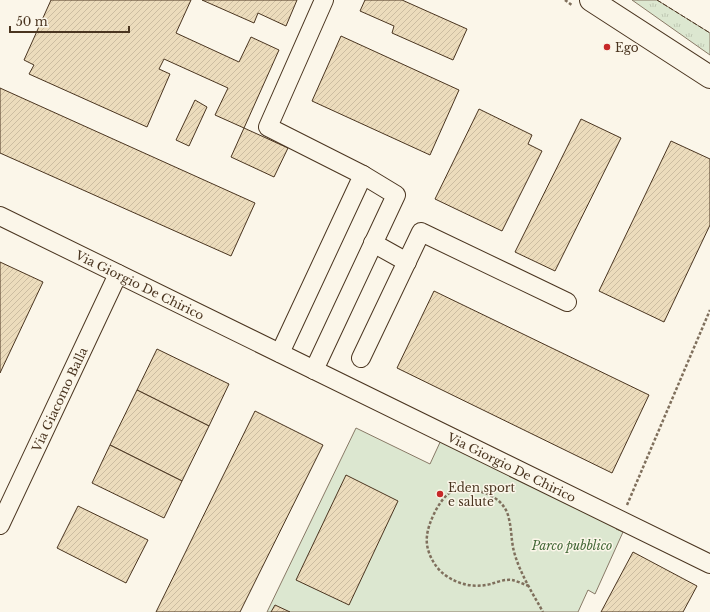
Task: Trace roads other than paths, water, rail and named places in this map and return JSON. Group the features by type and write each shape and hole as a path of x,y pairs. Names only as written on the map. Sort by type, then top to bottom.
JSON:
{"main road":[{"path":"591,0 710,77"}],"street":[{"path":"314,370 396,195 364,175 268,127 324,0"},
{"path":"280,353 364,175"},
{"name":"Via Giorgio De Chirico","path":"0,216 710,564"},
{"path":"361,358 421,232 567,302"},
{"path":"374,243 407,262"},
{"name":"Via Giacomo Balla","path":"0,525 118,274"}],"place":[{"name":"Ego","path":"607,47"},
{"name":"Eden sport e salute","path":"440,494"}],"park label":[{"name":"Parco pubblico","path":"572,545"}]}
